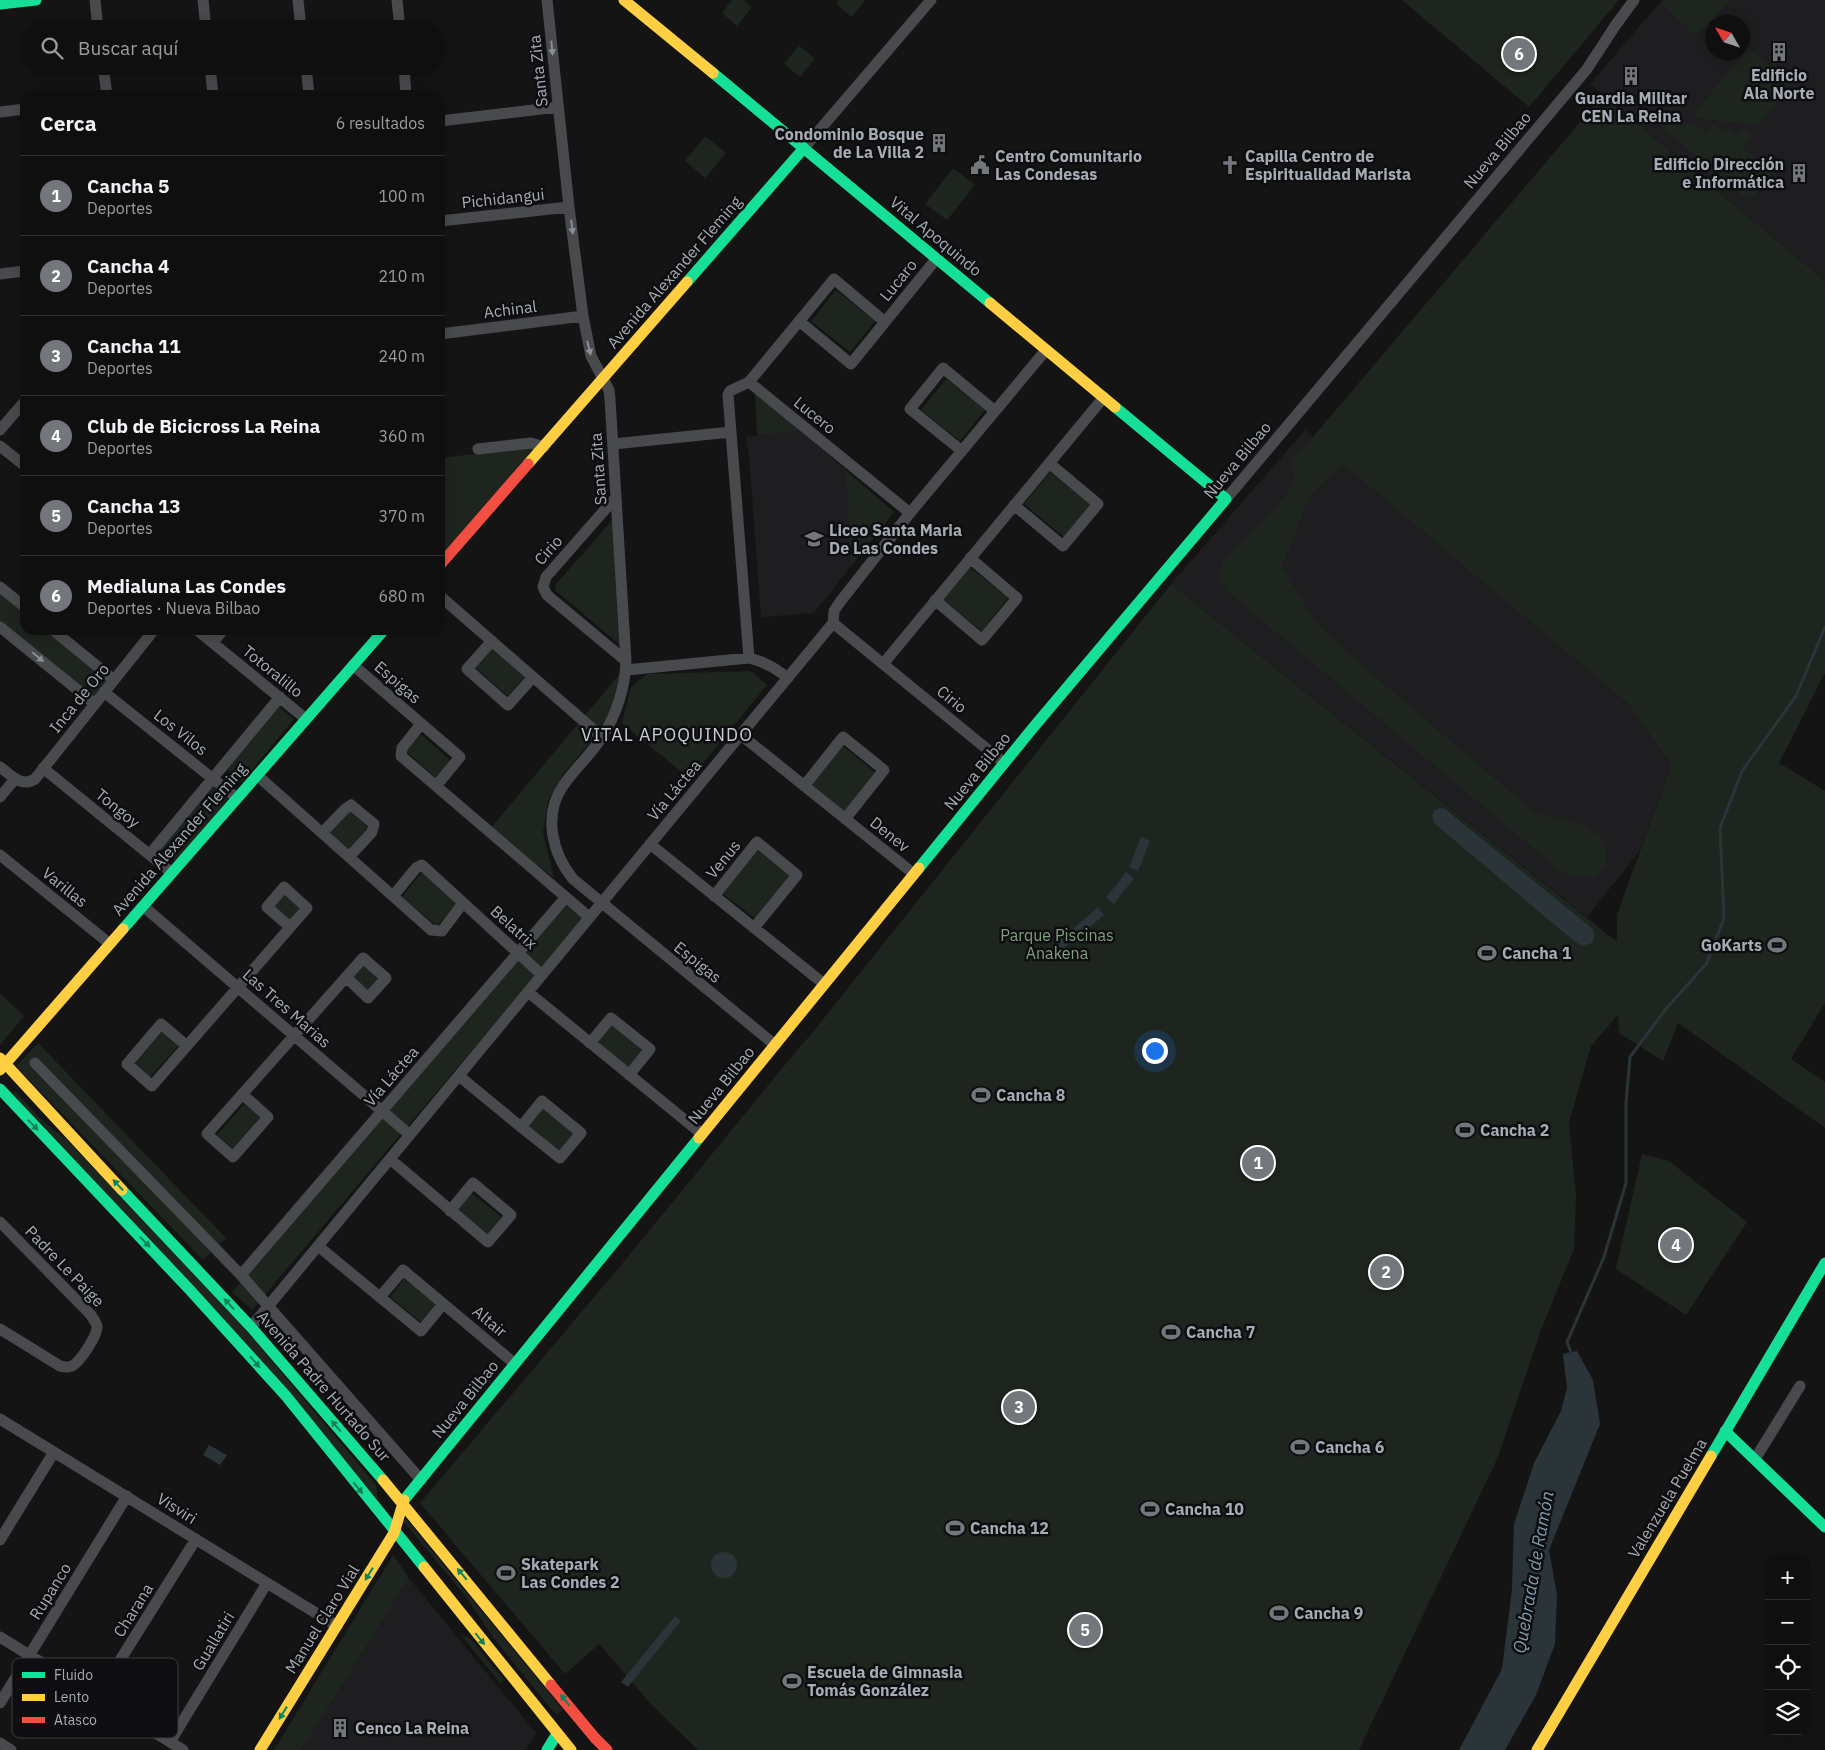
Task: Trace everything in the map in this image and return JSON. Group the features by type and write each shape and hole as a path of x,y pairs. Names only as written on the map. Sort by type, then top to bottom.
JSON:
{"street":[{"path":"0,4 36,0"},
{"path":"95,0 97,20"},
{"path":"203,0 205,20"},
{"path":"298,0 300,20"},
{"path":"397,0 399,20"},
{"name":"Santa Zita","path":"546,0 583,316 591,356 609,390 626,665 621,694 616,709 602,737 563,786 555,804 552,824 554,845 562,864 573,879 602,903"},
{"name":"Vital Apoquindo","path":"624,0 1226,499"},
{"name":"Avenida Alexander Fleming","path":"445,559 931,0"},
{"name":"Nueva Bilbao","path":"402,1502 1004,763 1586,70 1634,0"},
{"path":"104,75 106,90"},
{"path":"211,75 212,90"},
{"path":"307,75 308,90"},
{"path":"405,75 406,90"},
{"path":"445,120 558,107"},
{"path":"0,112 20,110"},
{"name":"Pichidangui","path":"445,220 569,207"},
{"name":"Lucaro","path":"799,321 851,364 937,258"},
{"path":"0,274 20,272"},
{"name":"Lucaro","path":"749,382 834,279 885,322"},
{"name":"Achinal","path":"445,333 583,316"},
{"name":"Vía Láctea","path":"251,1327 833,623 834,611 840,602 910,513 1046,350"},
{"path":"962,451 910,409 943,368 995,411"},
{"path":"749,382 730,391 728,395 749,658"},
{"name":"Lucero","path":"749,382 910,513"},
{"path":"883,664 1104,397"},
{"path":"2,426 20,406"},
{"path":"613,444 731,432"},
{"path":"478,449 531,443 544,447"},
{"path":"0,446 20,462"},
{"path":"1014,505 1063,546 1098,504 1049,463"},
{"name":"Cirio","path":"616,497 546,577 543,587 547,595 626,665"},
{"path":"935,600 982,640 1017,598 970,558"},
{"path":"0,587 20,603"},
{"path":"445,600 602,737"},
{"name":"Cirio","path":"833,623 1004,763"},
{"path":"0,627 95,704"},
{"path":"59,635 114,680"},
{"name":"Inca de Oro","path":"0,797 20,781 34,779 150,635"},
{"name":"Totoralillo","path":"203,635 306,719"},
{"path":"213,643 219,635"},
{"name":"Avenida Alexander Fleming","path":"2,1064 110,944 380,635"},
{"path":"492,641 467,670 508,705 533,677"},
{"path":"626,665 749,658 763,661 773,666 788,678"},
{"name":"Espigas","path":"353,665 460,757 436,786"},
{"name":"Los Vilos","path":"104,692 237,798"},
{"path":"150,854 280,698"},
{"name":"Espigas","path":"421,724 402,748 401,756 589,917"},
{"name":"Denev","path":"741,735 914,874"},
{"name":"Denev","path":"804,786 843,737 857,748 884,770 845,819"},
{"path":"0,767 20,781"},
{"name":"Tongoy","path":"43,768 172,872"},
{"path":"258,775 431,930 442,931 463,903"},
{"path":"322,832 345,808 352,805 374,824 372,832 349,857"},
{"name":"Venus","path":"714,896 757,842 797,875 754,928"},
{"name":"Venus","path":"650,844 824,984"},
{"name":"Varillas","path":"0,855 110,944"},
{"name":"Belatrix","path":"393,896 416,868 422,865 542,975"},
{"name":"Vía Láctea","path":"241,1275 566,897"},
{"name":"Espigas","path":"602,903 775,1045"},
{"name":"Las Tres Marias","path":"143,906 410,1135"},
{"path":"187,1046 161,1024 127,1064 152,1086 187,1046 290,927"},
{"path":"242,1094 268,1117 233,1157 207,1134 242,1094 294,1035 346,977"},
{"path":"528,992 702,1134"},
{"path":"590,1043 611,1018 650,1049 629,1075"},
{"name":"Avenida Padre Hurtado Sur","path":"34,1063 241,1275 421,1480"},
{"name":"Avenida Padre Hurtado Sur","path":"2,1064 251,1327 402,1502 595,1738 607,1750"},
{"path":"459,1076 521,1127 560,1158 581,1133 542,1101 521,1127"},
{"path":"0,1089 189,1288 286,1396 394,1533 571,1750"},
{"path":"390,1159 450,1210 488,1242 511,1215 473,1183 450,1210"},
{"name":"Padre Le Paige","path":"0,1222 94,1319 97,1328 94,1337 80,1359 74,1365 67,1367 60,1366 0,1329"},
{"path":"318,1246 421,1331 443,1304"},
{"name":"Valenzuela Puelma","path":"1537,1750 1825,1263"},
{"name":"Altair","path":"380,1297 403,1270 516,1364"},
{"path":"1755,1459 1800,1386"},
{"name":"Visviri","path":"0,1419 337,1626"},
{"path":"1725,1431 1825,1527"},
{"path":"2,1533 54,1452"},
{"name":"Rupanco","path":"27,1658 127,1496"},
{"name":"Manuel Claro Vial","path":"260,1750 394,1533 402,1502"},
{"name":"Charana","path":"121,1658 196,1539"},
{"name":"Guallatiri","path":"178,1729 267,1583"},
{"path":"0,1637 34,1658"},
{"name":"Rupanco","path":"0,1703 12,1683"},
{"path":"557,1734 595,1738"},
{"path":"547,1750 557,1734"},
{"path":"164,1738 183,1750"},
{"name":"Guallatiri","path":"170,1742 172,1738"},
{"path":"0,1743 11,1750"}],"shaded area":[{"path":"1662,0 1825,0 1825,281 1590,84"},
{"name":"Liceo Santa Maria De Las Condes","path":"800,430 894,512 814,613 761,617 746,437"},
{"path":"1305,430 1628,704 1671,765 1639,852 1587,917 1171,584"},
{"path":"409,1578 536,1733 525,1750 302,1750"}],"green space":[{"path":"732,0 743,0 752,7 737,26 722,13"},
{"path":"839,0 865,0 852,17 836,4"},
{"path":"1402,0 1619,0 1529,107"},
{"path":"1666,0 1730,0 1716,15 1705,15 1705,26 1696,36 1662,4"},
{"path":"799,46 815,58 800,77 784,64"},
{"path":"1750,49 1792,85 1758,125 1695,118 1695,112 1739,60 1750,60"},
{"name":"Parque Piscinas Anakena","path":"1603,95 1825,281 1825,673 1779,763 1825,791 1825,1003 1791,1059 1825,1082 1825,1128 1678,1023 1663,1061 1619,1033 1618,1015 1591,1046 1569,1123 1576,1195 1574,1249 1541,1330 1498,1457 1359,1750 698,1750 650,1703 599,1644 565,1674 420,1503 617,1270 808,1038 1171,584 1617,942 1617,915 1671,765 1628,704 1343,464 1310,496 1282,567 1316,622 1349,654 1534,812 1582,824 1600,835 1607,851 1605,867 1595,878 1576,877 1561,872 1227,591 1219,577 1223,560 1261,523 1288,493 1294,479 1291,460 1312,438"},
{"path":"1665,119 1668,122 1695,124 1706,133 1714,124 1723,132 1728,127 1737,135 1743,128 1752,136 1743,147 1773,173 1749,201 1660,125"},
{"path":"705,136 726,153 705,178 685,161"},
{"path":"953,168 975,185 947,220 925,204"},
{"path":"836,290 875,321 850,352 811,321"},
{"path":"946,379 985,410 960,441 921,410"},
{"path":"755,392 800,430 757,436"},
{"path":"541,446 445,555 445,457"},
{"path":"846,471 894,512 851,566"},
{"path":"1050,472 1092,506 1065,538 1024,504"},
{"path":"613,519 620,645 555,590 556,584"},
{"path":"968,566 1008,598 982,631 942,599"},
{"path":"0,592 20,609 20,635 52,635 107,681 94,700 0,622"},
{"path":"495,646 527,674 508,696 476,668"},
{"path":"623,670 618,694 607,717 588,745 564,773 548,801 543,832 554,878 490,829"},
{"path":"751,671 767,685 690,779 622,723 631,687 647,674"},
{"path":"278,706 294,719 242,782 226,768"},
{"path":"421,734 452,762 437,779 406,751"},
{"path":"842,745 878,775 844,816 808,785"},
{"path":"212,786 228,799 176,862 160,849"},
{"path":"348,810 368,827 348,850 328,833"},
{"path":"757,850 791,877 757,920 723,894"},
{"path":"422,872 458,901 437,926 402,897"},
{"path":"284,894 299,908 289,921 273,907"},
{"path":"564,904 583,919 252,1310 232,1292"},
{"path":"363,964 379,978 368,990 352,977"},
{"path":"0,993 24,1016 0,1045"},
{"path":"611,1025 643,1050 628,1068 597,1043"},
{"path":"162,1032 178,1046 150,1077 135,1064"},
{"path":"38,1043 226,1238 203,1260 16,1066"},
{"path":"15,1091 42,1120 68,1141 240,1323 376,1485 378,1500 13,1094"},
{"path":"244,1104 260,1117 233,1149 217,1135"},
{"path":"542,1108 574,1134 559,1152 528,1127"},
{"path":"1642,1154 1669,1161 1747,1222 1686,1315 1616,1269"},
{"path":"471,1193 503,1218 488,1236 457,1211"},
{"path":"404,1279 435,1304 421,1322 390,1297"},
{"path":"406,1519 563,1710 556,1715 495,1640 466,1597 403,1521"},
{"path":"393,1555 409,1578 302,1750 274,1750"},
{"path":"460,1634 470,1638 504,1680 500,1683"}],"water":[{"path":"1440,808 1445,809 1593,929 1594,937 1592,943 1582,946 1574,941 1435,824 1432,816 1434,811"},
{"path":"1141,837 1150,841 1138,871 1129,867"},
{"path":"1126,872 1134,878 1114,904 1106,898"},
{"path":"1098,907 1104,915 1079,936 1073,929"},
{"path":"1069,930 1076,937 1052,960 1046,953"},
{"path":"1577,1351 1593,1380 1600,1424 1549,1550 1557,1595 1555,1644 1536,1695 1505,1750 1459,1750 1502,1669 1512,1589 1514,1524 1534,1463 1561,1411 1567,1388 1563,1354"},
{"path":"209,1445 227,1455 220,1465 203,1455"},
{"path":"724,1552 733,1556 737,1565 733,1574 724,1578 715,1574 711,1565 715,1556"},
{"path":"675,1616 681,1621 628,1687 621,1682"}],"waterway":[{"name":"Quebrada de Ramón","path":"1572,1355 1567,1342 1604,1257 1626,1183 1626,1103 1630,1057 1665,1010 1707,963 1724,918 1720,828 1742,771 1796,696 1825,627"}],"traffic: fast":[{"path":"0,4 36,0"},
{"path":"713,73 990,303"},
{"path":"687,282 804,148"},
{"path":"919,868 1032,729 1226,499 1115,407"},
{"path":"123,929 380,635"},
{"path":"0,1089 189,1289 286,1396 424,1567"},
{"path":"404,1500 699,1138"},
{"path":"122,1190 251,1327 383,1480"},
{"path":"1711,1456 1825,1263"},
{"path":"1725,1431 1825,1527"},
{"path":"547,1750 557,1734"}],"traffic: slow":[{"path":"624,0 713,73"},
{"path":"528,464 687,282"},
{"path":"990,303 1115,407"},
{"path":"699,1138 919,868"},
{"path":"0,1070 123,929"},
{"path":"0,1058 122,1190"},
{"path":"1537,1750 1711,1456"},
{"path":"383,1480 551,1685"},
{"path":"260,1750 394,1533 404,1500"},
{"path":"424,1567 571,1750"}],"traffic: jam":[{"path":"445,559 528,464"},
{"path":"551,1685 607,1750"}],"place":[{"name":"Edificio Ala Norte","path":"1779,52"},
{"name":"Medialuna Las Condes","path":"1519,54"},
{"name":"Guardia Militar CEN La Reina","path":"1631,76"},
{"name":"Condominio Bosque de La Villa 2","path":"939,143"},
{"name":"Centro Comunitario Las Condesas","path":"980,165"},
{"name":"Capilla Centro de Espiritualidad Marista","path":"1230,165"},
{"name":"Edificio Dirección e Informática","path":"1799,173"},
{"name":"Liceo Santa Maria De Las Condes","path":"814,539"},
{"name":"GoKarts","path":"1777,945"},
{"name":"Cancha 1","path":"1487,953"},
{"name":"Cancha 8","path":"981,1095"},
{"name":"Cancha 2","path":"1465,1130"},
{"name":"Cancha 5","path":"1258,1163"},
{"name":"Club de Bicicross La Reina","path":"1676,1245"},
{"name":"Cancha 4","path":"1386,1272"},
{"name":"Cancha 7","path":"1171,1332"},
{"name":"Cancha 11","path":"1019,1407"},
{"name":"Cancha 6","path":"1300,1447"},
{"name":"Cancha 10","path":"1150,1509"},
{"name":"Cancha 12","path":"955,1528"},
{"name":"Skatepark Las Condes 2","path":"506,1573"},
{"name":"Cancha 9","path":"1279,1613"},
{"name":"Cancha 13","path":"1085,1630"},
{"name":"Escuela de Gimnasia Tomás González","path":"792,1681"},
{"name":"Cenco La Reina","path":"340,1728"}],"district":[{"name":"VITAL APOQUINDO","path":"667,734"}]}
